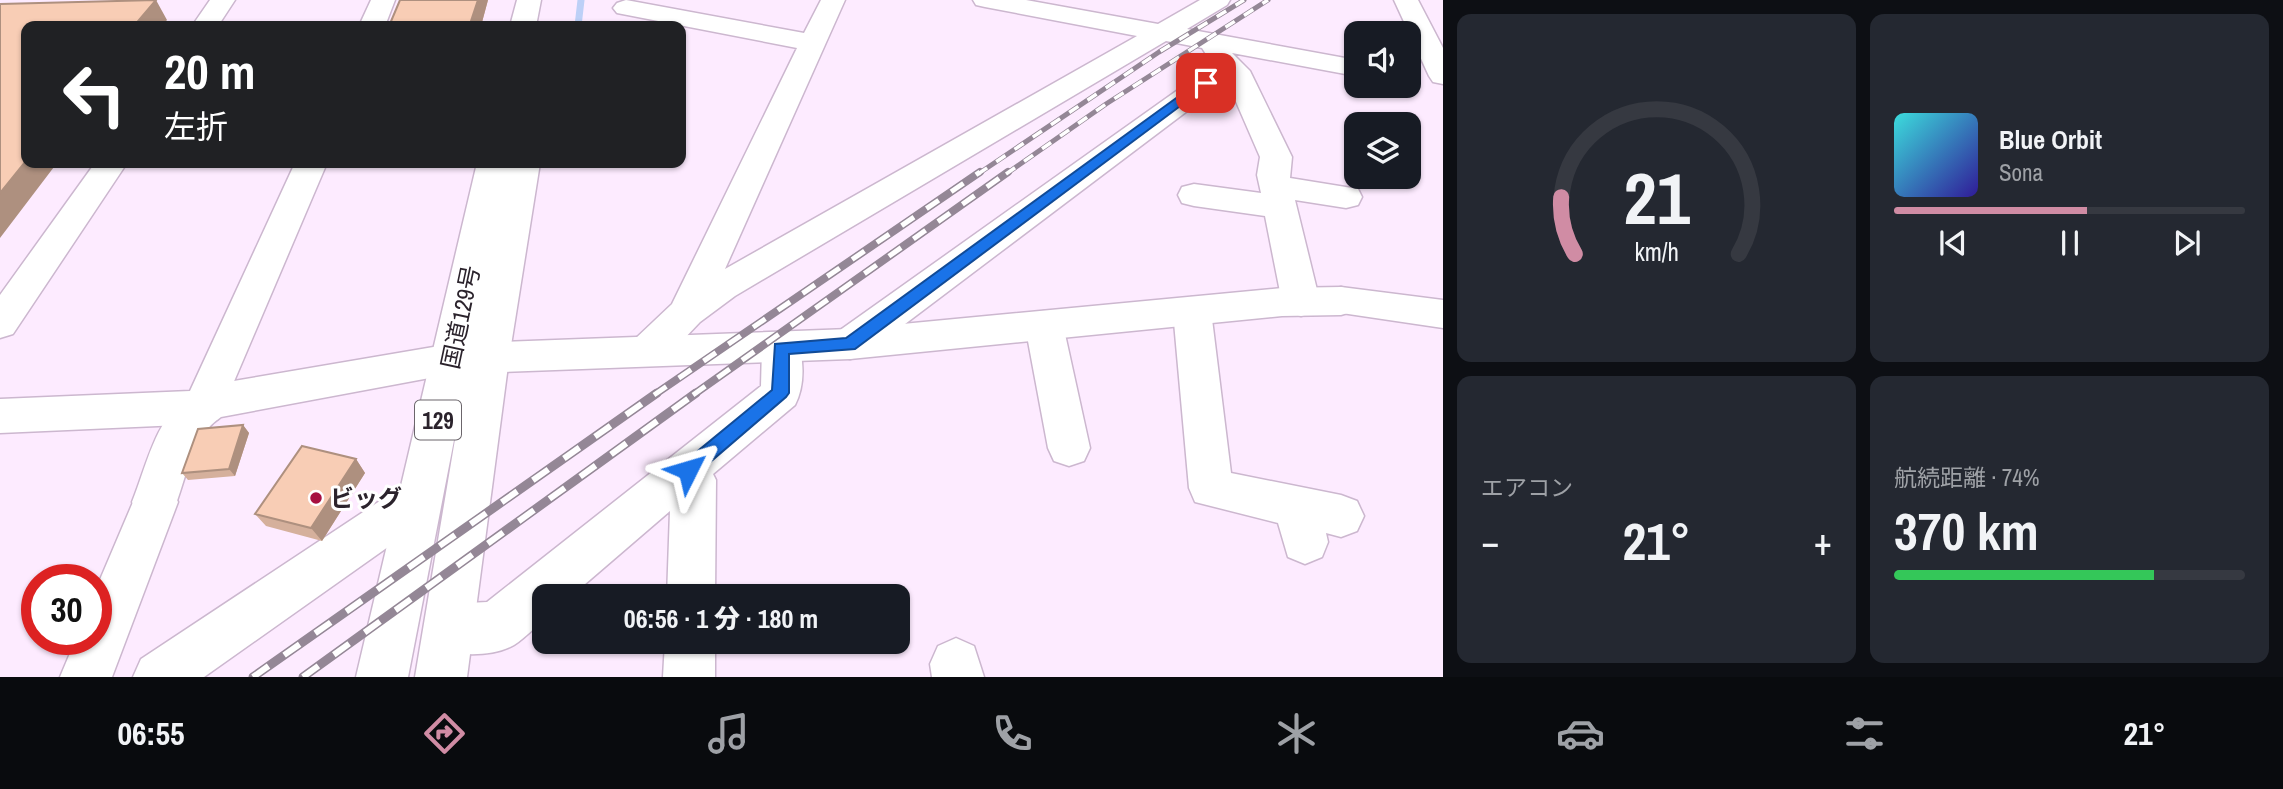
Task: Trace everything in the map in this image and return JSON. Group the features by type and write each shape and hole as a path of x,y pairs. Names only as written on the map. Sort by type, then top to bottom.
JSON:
{"main road":[{"path":"208,21 223,0"},
{"path":"374,21 383,0"},
{"path":"524,21 528,0"},
{"path":"549,21 553,0"},
{"path":"687,312 833,0"},
{"path":"985,0 1161,32 1219,54 1344,67"},
{"path":"649,350 687,312 722,287 1161,32 1202,3"},
{"path":"1408,4 1443,13"},
{"path":"1408,4 1435,80"},
{"path":"623,11 683,21"},
{"path":"686,22 814,43"},
{"path":"1219,54 1236,71 1276,157 1273,174 1301,302"},
{"path":"850,344 1219,54"},
{"path":"0,324 108,168"},
{"path":"86,677 181,434 188,422 203,407 309,168"},
{"name":"国道129号","path":"441,677 449,629 470,359 493,168"},
{"name":"国道129号","path":"382,677 419,499 470,359 523,168"},
{"path":"1194,195 1346,197"},
{"path":"0,415 203,407 222,400 470,359 850,344 1301,302 1341,301 1443,314"},
{"path":"1192,311 1212,488 1301,524 1341,516"},
{"path":"1044,325 1069,448"},
{"path":"449,629 496,627 780,393 780,348"},
{"path":"688,470 694,480 691,584"},
{"path":"159,677 419,499"},
{"path":"689,677 690,654"}],"building":[{"path":"156,0 138,21 21,21 21,167 0,193 0,4"},
{"path":"400,0 478,0 471,21 391,21"},
{"path":"243,425 229,469 182,473 198,429"},
{"path":"302,446 356,459 311,528 255,514"}],"waterway":[{"path":"579,21 581,0"}],"railway":[{"path":"978,174 1159,52 1244,0"},
{"path":"1006,174 1106,104 1268,0"},
{"path":"654,395 980,172"},
{"path":"693,395 1008,172"},
{"path":"253,677 657,393"},
{"path":"303,677 696,393"}],"place":[{"name":"ビッグ","path":"316,498"}],"route":[{"path":"688,470 780,393 780,348 850,344 1206,83"}]}
